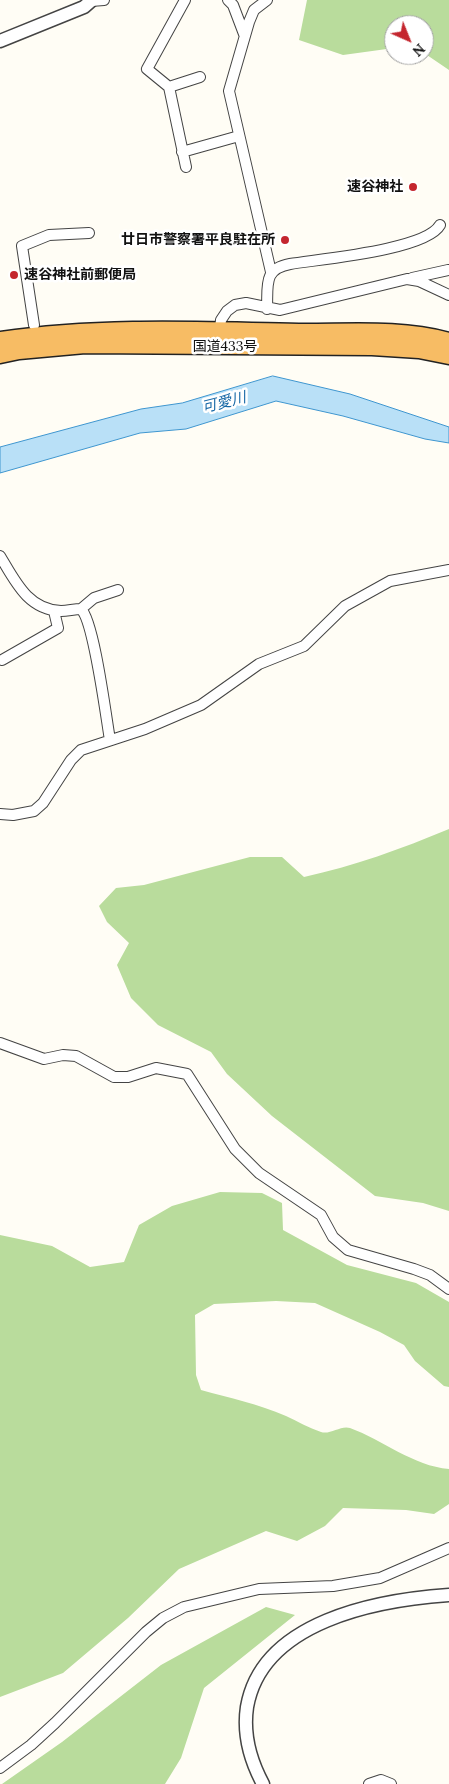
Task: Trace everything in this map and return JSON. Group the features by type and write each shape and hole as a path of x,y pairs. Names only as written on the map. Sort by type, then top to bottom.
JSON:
{"highway":[{"name":"国道433号","path":"0,340 36,335 110,331 419,350 449,356"},
{"name":"国道433号","path":"0,355 18,351 84,345 219,339 405,334 449,342"}],"street":[{"path":"0,41 84,7 91,0 104,0"},
{"path":"185,0 147,69 169,87 186,167"},
{"path":"228,0 233,5 244,34"},
{"path":"267,0 254,10 244,34 229,92 271,272"},
{"path":"169,87 200,77"},
{"path":"182,152 240,136"},
{"path":"266,309 268,277 271,272 290,264 402,246 436,232 440,225"},
{"path":"34,325 22,246 49,235 89,233"},
{"path":"219,339 221,320 235,305 246,303 266,309 285,310 448,270"},
{"path":"408,279 419,281 449,295"},
{"path":"0,556 23,593 37,605 54,611 81,609 94,598 118,590"},
{"path":"0,814 13,815 34,811 43,804 70,760 81,750 145,730 200,705 260,664 304,646 345,606 390,581 449,570"},
{"path":"81,609 84,612 92,637 110,740"},
{"path":"2,660 58,628 54,611"},
{"path":"0,1043 20,1048 44,1060 63,1055 76,1056 114,1077 128,1077 156,1068 187,1074 235,1148 259,1173 320,1215 333,1238 348,1250 422,1272 449,1289"},
{"path":"0,1768 55,1724 146,1632 163,1618 184,1607 259,1589 333,1586 380,1578 449,1548"},
{"path":"263,1784 252,1763 246,1738 246,1716 252,1688 272,1657 292,1639 318,1624 384,1604 449,1595"},
{"path":"369,1784 382,1780 392,1784"}],"green space":[{"path":"307,0 449,0 449,70 434,60 434,15 384,15 384,49 343,55 299,40"},
{"path":"449,829 449,1211 423,1203 375,1196 272,1116 227,1074 211,1052 158,1025 131,998 117,965 129,943 107,922 99,906 116,888 144,885 250,857 282,857 304,877 341,868"},
{"path":"220,1192 262,1193 282,1203 283,1230 347,1265 416,1283 449,1302 449,1387 444,1386 415,1361 404,1345 380,1332 315,1303 276,1301 214,1304 195,1315 196,1375 201,1390 265,1408 324,1433 347,1427 423,1463 449,1469 449,1504 434,1514 406,1510 343,1508 325,1526 297,1541 266,1531 179,1569 128,1618 63,1673 0,1697 0,1235 52,1246 90,1267 124,1262 139,1225 172,1206"},
{"path":"266,1607 295,1615 204,1688 181,1758 165,1784 2,1784 62,1742 161,1665"}],"water":[{"name":"可愛川","path":"273,376 350,394 449,427 449,443 425,439 343,416 276,401 186,429 140,433 0,473 0,447 141,409 182,403"}],"place":[{"name":"速谷神社","path":"413,187"},
{"name":"廿日市警察署平良駐在所","path":"285,240"},
{"name":"速谷神社前郵便局","path":"14,275"}]}
